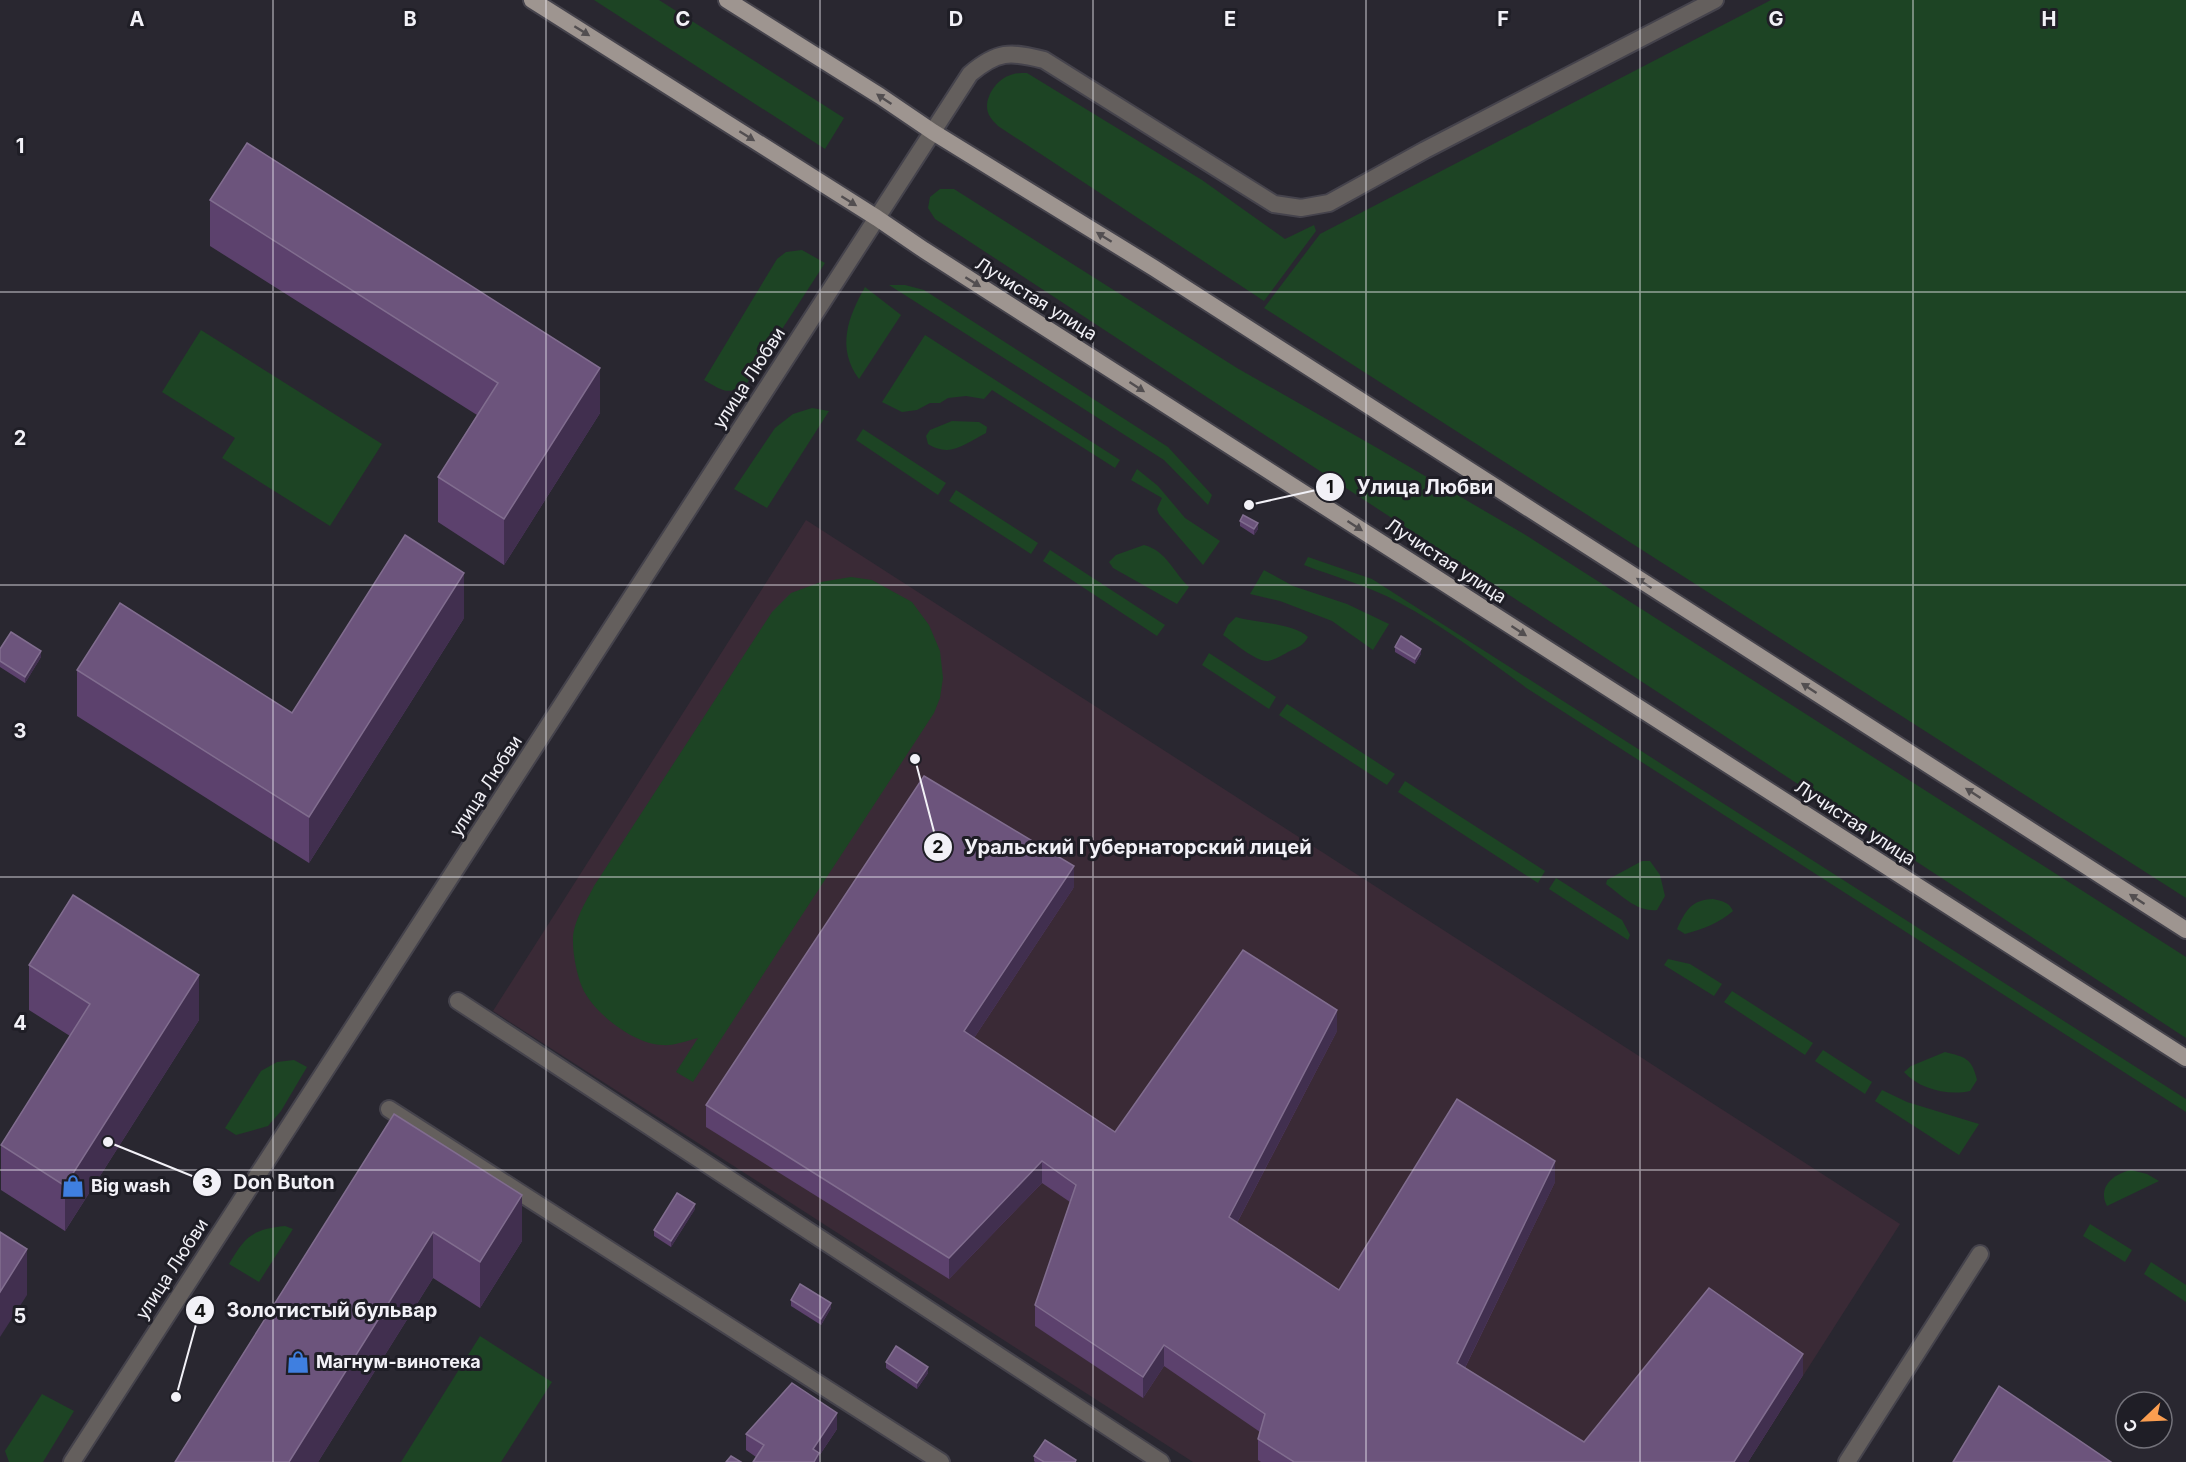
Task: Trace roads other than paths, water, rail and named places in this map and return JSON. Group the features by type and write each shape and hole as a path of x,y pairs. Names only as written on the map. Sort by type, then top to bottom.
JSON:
{"main road":[{"name":"Лучистая улица","path":"532,0 877,218 2186,1059"},
{"path":"727,0 933,132 1174,280 2186,930"}],"street":[{"name":"улица Любви","path":"72,1462 970,74 985,61 1003,54 1023,54 1044,60 1274,204 1301,208 1329,202 1715,0"},
{"path":"458,1001 1161,1462"},
{"path":"389,1109 941,1462"},
{"path":"1847,1462 1980,1254"}],"place":[{"name":"Улица Любви","path":"1249,505"},
{"name":"Уральский Губернаторский лицей","path":"915,759"},
{"name":"Don Buton","path":"108,1142"},
{"name":"Big wash","path":"73,1186"},
{"name":"Магнум-винотека","path":"298,1362"},
{"name":"Золотистый бульвар","path":"176,1397"}]}
